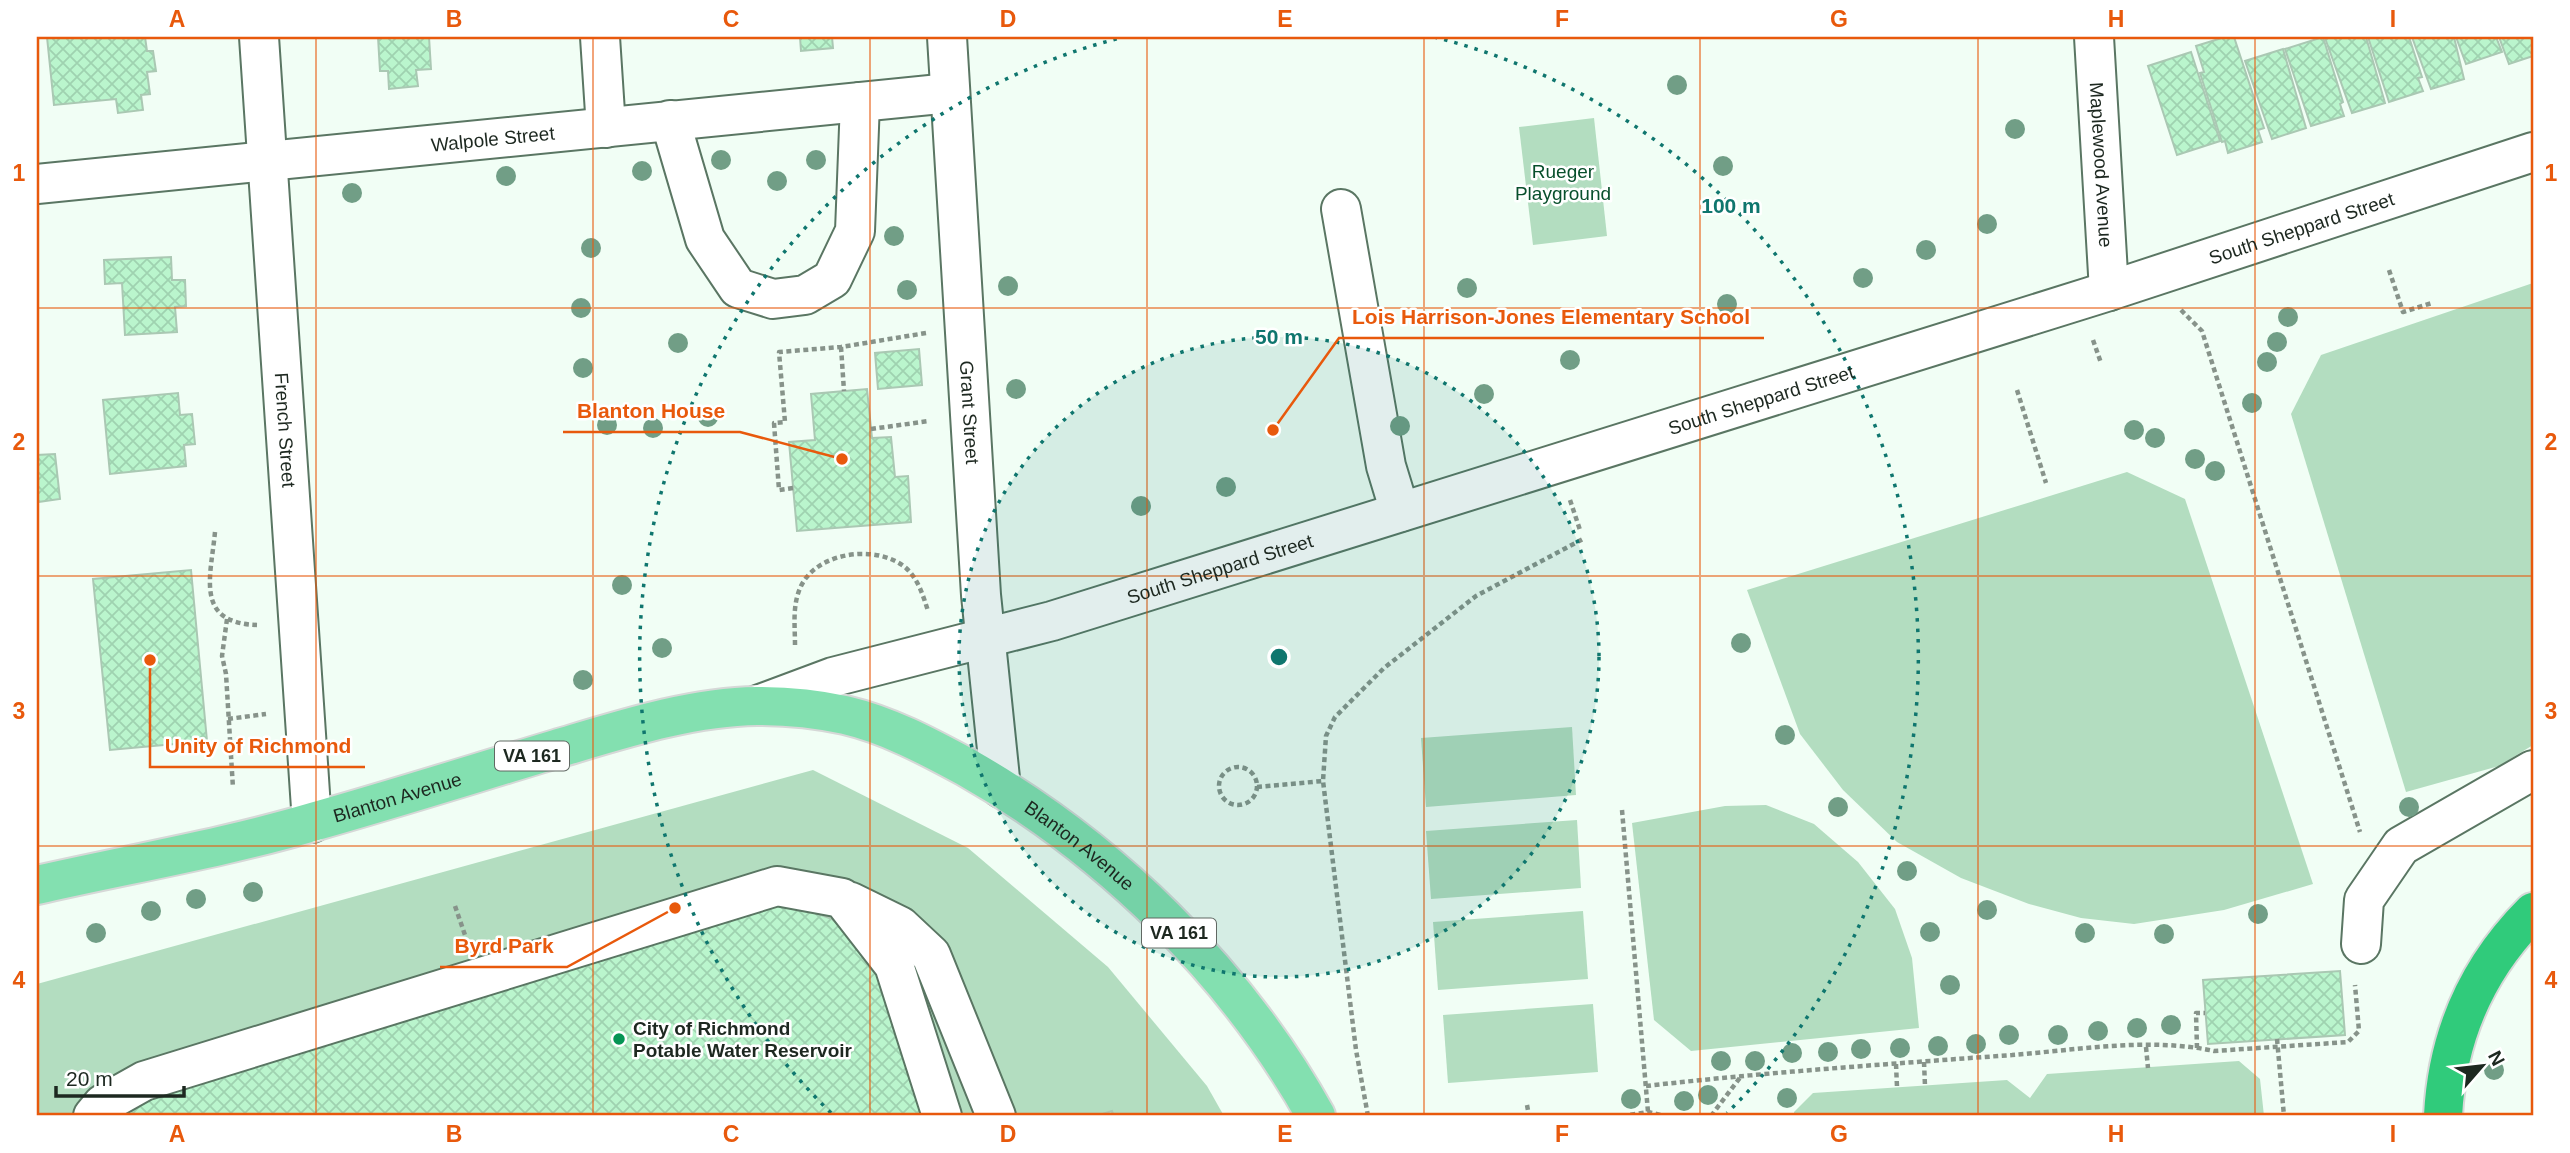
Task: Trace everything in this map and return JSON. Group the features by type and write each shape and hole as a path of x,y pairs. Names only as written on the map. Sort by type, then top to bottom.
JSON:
{"highway":[{"path":"2443,1116 2444,1082 2456,1033 2479,979 2511,934 2533,912"}],"main road":[{"name":"Blanton Avenue","path":"37,886 312,823 649,723 755,706 844,715 883,726 921,742 1001,788 1065,832 1173,927 1244,1009 1278,1054 1316,1116"}],"street":[{"name":"French Street","path":"259,37 312,823"},
{"path":"600,37 606,128"},
{"name":"Grant Street","path":"947,37 984,637 1001,788"},
{"name":"Maplewood Avenue","path":"2094,37 2109,291"},
{"name":"Walpole Street","path":"37,184 950,93"},
{"path":"670,120 705,239 738,288 773,299 805,295 832,279 855,231 860,102"},
{"name":"South Sheppard Street","path":"984,637 1052,621 2109,291 2533,152"},
{"path":"1341,209 1386,466 1399,512"},
{"name":"Blanton Avenue","path":"755,706 833,677 984,637"},
{"path":"2361,944 2364,900 2401,846 2533,770"},
{"path":"93,1116 103,1104 144,1081 777,886 842,898 900,926 931,955 996,1116"},
{"path":"842,898 894,965 942,1116"}],"path":[{"path":"2389,270 2403,312 2432,303"},
{"path":"2173,303 2202,331 2376,883"},
{"path":"2089,329 2101,363"},
{"path":"793,488 779,490 774,423 785,422 779,352 926,333"},
{"path":"841,346 844,391"},
{"path":"2017,390 2046,483"},
{"path":"871,429 932,421"},
{"path":"1568,496 1580,530"},
{"path":"215,532 209,597 216,610 227,619 241,625 261,625"},
{"path":"1368,1116 1356,1050 1323,781 1323,753 1335,718 1384,668 1476,596 1583,539"},
{"path":"795,645 794,609 802,584 817,568 841,557 867,552 888,557 906,568 920,586 928,611"},
{"path":"227,619 222,656 233,788"},
{"path":"228,719 267,714"},
{"path":"1237,767 1253,775 1257,786 1248,803 1236,806 1224,799 1219,782 1226,772 1237,767"},
{"path":"1257,786 1323,781"},
{"path":"1622,810 1648,1112"},
{"path":"455,906 470,950"},
{"path":"1646,1086 1742,1075 2147,1047 2214,1051 2348,1042 2359,1031 2355,984 2361,944"},
{"path":"2197,1048 2196,1013 2205,1013"},
{"path":"2277,1039 2284,1116"},
{"path":"2147,1047 2148,1068"},
{"path":"1924,1062 1925,1086"},
{"path":"1896,1064 1897,1087"},
{"path":"1711,1116 1742,1075"},
{"path":"1527,1105 1529,1116"},
{"path":"1622,1116 1648,1112 1665,1116"}],"green space":[{"name":"Rueger Playground","path":"1594,118 1607,236 1533,245 1519,127"},
{"path":"2533,283 2533,745 2499,766 2406,792 2291,414 2321,355"},
{"path":"2127,472 2185,499 2313,884 2224,910 2134,924 2081,918 2029,904 1961,878 1897,842 1843,790 1800,734 1747,590"},
{"path":"1572,727 1576,795 1426,807 1421,738"},
{"path":"813,770 968,848 1108,967 1207,1086 1224,1116 37,1116 37,984"},
{"path":"1766,805 1814,824 1858,862 1895,909 1912,958 1919,1028 1691,1051 1654,1020 1632,823 1725,806"},
{"path":"1577,820 1581,888 1431,899 1426,831"},
{"path":"1583,911 1588,979 1438,990 1433,922"},
{"path":"1593,1004 1598,1072 1448,1083 1443,1015"},
{"path":"2239,1061 2260,1079 2264,1116 1794,1116 1794,1112 1813,1093 2007,1080 2030,1098 2047,1074"}],"building":[{"path":"47,37 145,37 147,51 153,51 156,71 147,72 150,94 141,95 143,110 118,113 116,99 54,105"},
{"path":"378,37 429,37 431,69 416,70 418,86 389,89 388,71 380,71"},
{"path":"800,37 832,37 833,48 801,51"},
{"path":"2234,37 2264,128 2258,130 2262,142 2228,153 2200,73 2204,72 2196,46"},
{"path":"2323,37 2343,102 2340,104 2344,116 2311,126 2285,49"},
{"path":"2366,37 2385,103 2352,113 2325,38"},
{"path":"2368,37 2409,37 2422,77 2418,78 2423,91 2389,102"},
{"path":"2412,37 2454,37 2464,79 2431,89"},
{"path":"2456,37 2496,37 2502,52 2466,64"},
{"path":"2499,37 2533,37 2533,56 2509,64"},
{"path":"2283,49 2306,128 2272,139 2245,61"},
{"path":"2191,52 2220,141 2177,155 2148,66"},
{"path":"171,257 172,280 185,280 186,306 175,307 177,332 125,335 122,283 105,284 104,260"},
{"path":"919,349 922,385 878,389 875,353"},
{"path":"867,389 872,438 891,437 895,477 908,476 911,522 797,531 789,442 815,440 811,394"},
{"path":"178,393 180,415 192,414 195,444 184,445 186,466 110,474 103,400"},
{"path":"55,454 60,499 38,502 37,455"},
{"path":"191,570 207,741 110,750 93,579"},
{"name":"City of Richmond Potable Water Reservoir","path":"794,905 832,919 862,946 883,979 927,1116 119,1116 151,1098 752,906"},
{"path":"2340,971 2345,1035 2208,1044 2203,980"},
{"path":"1112,1111 1114,1116 1096,1116"}],"place":[{"name":"Lois Harrison-Jones Elementary School","path":"1273,430"},
{"name":"Blanton House","path":"842,459"},
{"name":"Unity of Richmond","path":"150,660"},
{"name":"Byrd Park","path":"675,908"},
{"name":"City of Richmond Potable Water Reservoir","path":"619,1039"}]}
